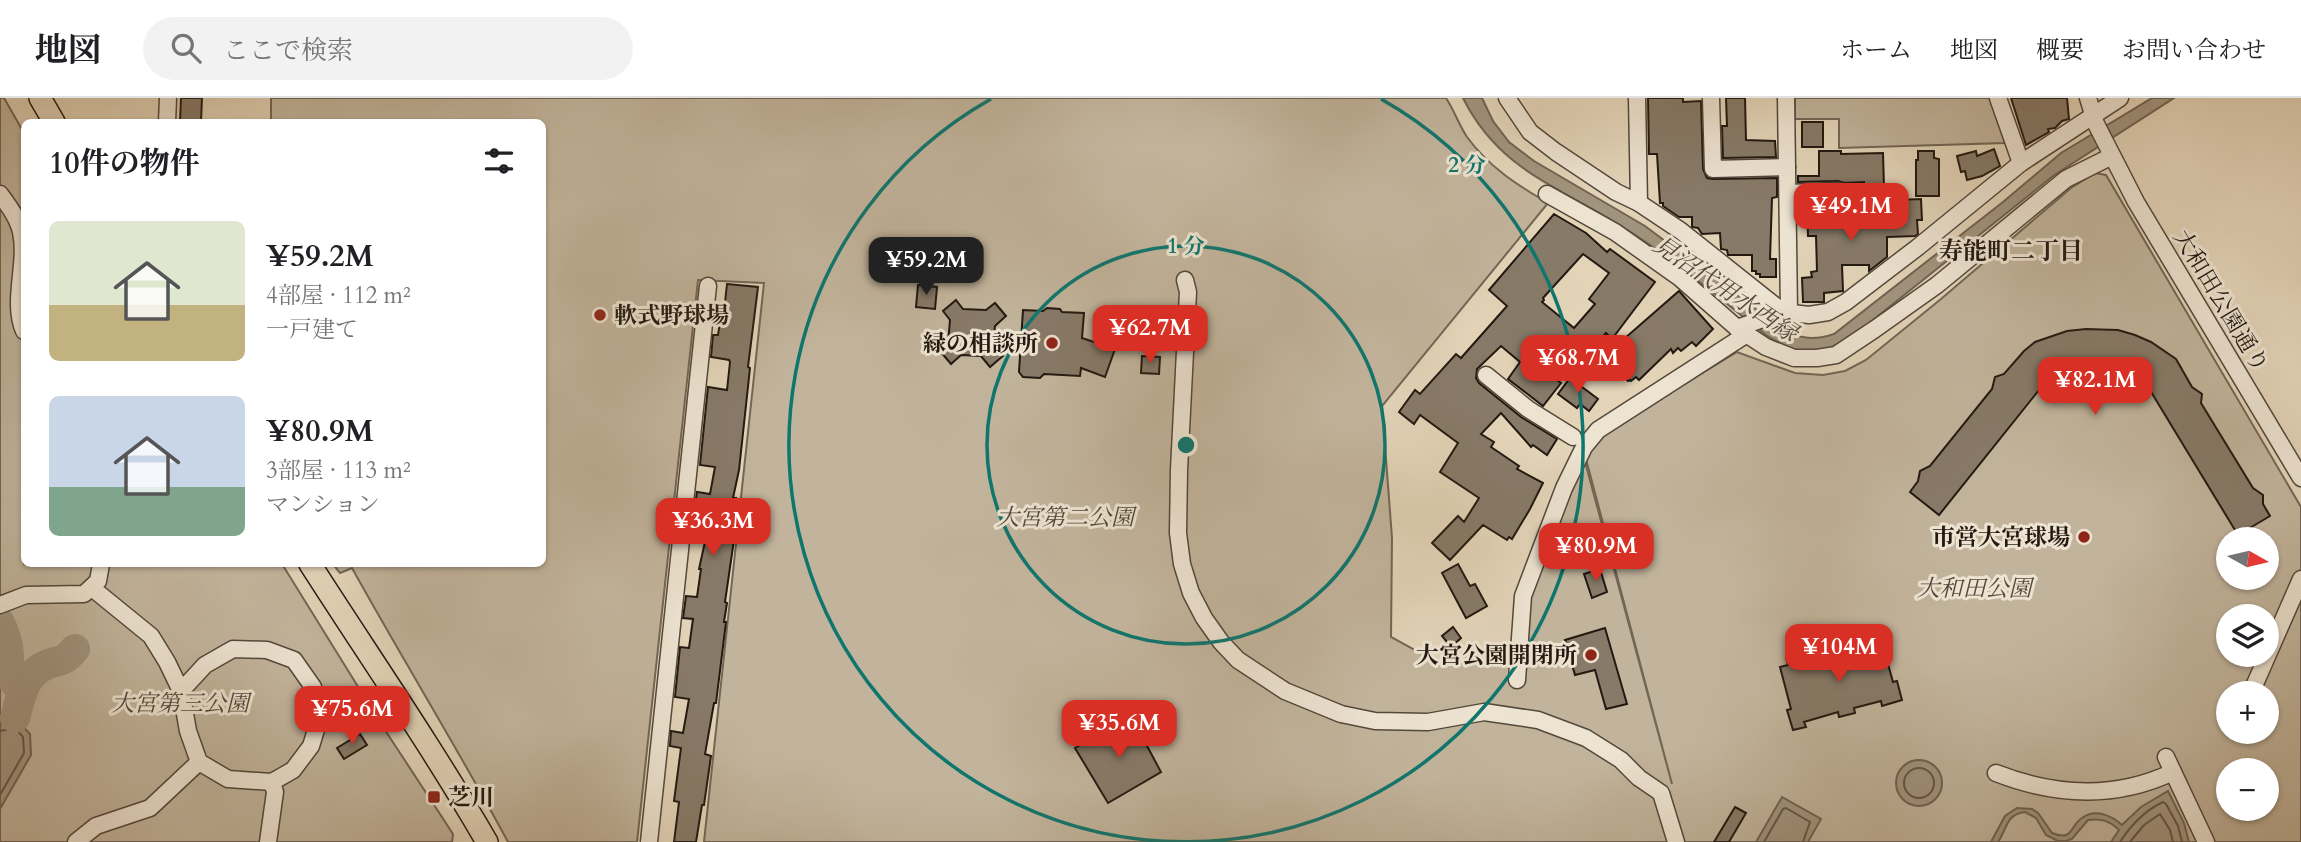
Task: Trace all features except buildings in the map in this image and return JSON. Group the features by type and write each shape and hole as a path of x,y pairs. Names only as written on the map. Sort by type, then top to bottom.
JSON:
{"main road":[{"path":"40,98 52,119"},
{"path":"312,567 433,751 487,842"}],"street":[{"path":"167,119 168,98"},
{"path":"1507,98 1530,132 1556,152 1616,192 1639,203 1681,230 1786,312"},
{"path":"1637,98 1639,203"},
{"path":"1711,98 1713,169 1787,167"},
{"path":"1786,98 1786,312"},
{"path":"1998,98 2021,163"},
{"path":"2088,98 2094,119"},
{"path":"1517,680 1523,596 1564,488 1584,447 1598,430 1742,331 1786,312 1818,315 1846,302 2021,163 2094,119 2120,98"},
{"name":"大和田公園通り","path":"2094,119 2136,202 2301,478"},
{"path":"1547,194 1626,240 1680,278 1742,331 1766,346 1794,358 1817,359 1836,355 1937,285 2066,179 2110,150"},
{"path":"1787,193 1838,191"},
{"path":"0,194 21,230"},
{"path":"1185,280 1188,292 1178,533 1181,564 1191,593 1221,642 1261,678 1284,691 1341,714 1375,721 1428,722 1484,712 1538,720 1586,738 1621,760 1639,778 1661,793 1675,842"},
{"path":"649,842 708,286"},
{"path":"21,297 21,315"},
{"path":"1486,375 1528,409 1573,437"},
{"path":"0,605 26,595 85,594 98,582 100,567"},
{"path":"2256,681 2301,579"},
{"path":"92,588 151,636 167,662 181,691 188,731 199,762 228,779 272,782 293,770 311,746 319,720 313,687 294,660 267,650 233,649 205,665 181,691"},
{"path":"76,842 96,826 149,808 199,762"},
{"path":"1996,773 2047,789 2099,793 2152,782 2169,765 2206,842"},
{"path":"268,842 275,792 272,782"}],"green space":[{"name":"大宮第三公園","path":"0,98 4,98 21,128 21,567 284,567 453,834 452,842 0,842"},
{"name":"大宮第二公園","path":"271,98 1446,98 1467,137 1485,157 1515,182 1548,203 1382,406 1392,538 1391,637 1440,664 1481,648 1488,657 1496,661 1514,657 1529,594 1584,458 1672,784 1586,459 1599,436 1737,352 1795,373 1823,375 1845,371 1866,360 2071,188 2095,173 2106,175 2301,507 2301,842 704,842 764,283 698,280 637,842 508,842 352,568 340,573 335,567 546,567 546,119 271,119"},
{"path":"1795,98 1990,98 2006,143 1839,148 1839,119 1795,119"}],"water":[{"name":"見沼代用水西縁","path":"1463,98 1482,98 1493,121 1509,142 1534,161 1645,226 1788,333 1811,338 1834,334 2003,202 2061,153 2152,98 2174,98 2053,176 1853,336 1829,348 1809,352 1799,351 1766,335 1644,241 1534,176 1495,144"},
{"path":"15,718 30,734 31,755 0,809 0,725"},
{"path":"1919,760 1935,767 1942,783 1935,799 1919,806 1903,799 1896,783 1903,767"},
{"path":"2168,791 2184,823 2189,842 2111,842 2119,830 2109,822 2097,819 2088,820 2072,839 2058,841 2046,835 2036,818 2025,812 2010,819 1998,842 1991,842 2005,816 2017,808 2032,809 2052,833 2064,835 2071,832 2082,818 2098,813 2109,816 2122,825 2141,807"},
{"path":"1782,797 1821,819 1808,842 1756,842"}],"waterway":[{"path":"0,623 8,649 9,676 22,691"},
{"path":"15,718 24,687 33,674 46,665 64,659 75,649"}],"place":[{"name":"軟式野球場","path":"600,315"},
{"name":"緑の相談所","path":"1052,343"},
{"name":"市営大宮球場","path":"2084,537"},
{"name":"大宮公園開閉所","path":"1591,655"},
{"name":"芝川","path":"434,797"}],"district":[{"name":"寿能町二丁目","path":"2011,251"}],"park label":[{"name":"大和田公園","path":"1974,588"}]}
